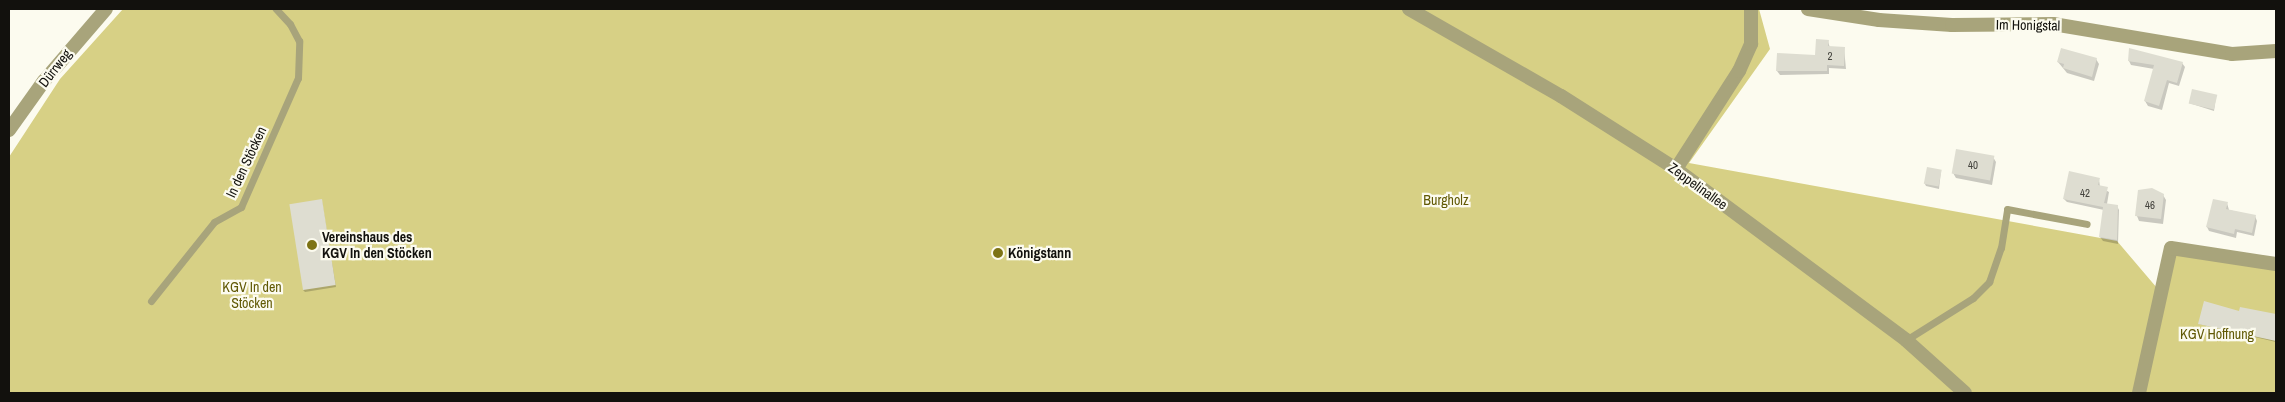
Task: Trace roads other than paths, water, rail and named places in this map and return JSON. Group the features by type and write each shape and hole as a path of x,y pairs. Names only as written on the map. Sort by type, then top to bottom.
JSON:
{"street":[{"name":"Dürrweg","path":"9,130 44,81 106,9"},
{"name":"Zeppelinallee","path":"1409,9 1561,96 1676,169 1906,340 1965,393"},
{"path":"1676,169 1739,71 1751,44 1751,9"},
{"name":"Im Honigstal","path":"1808,9 1878,20 1924,23 2054,24 2232,54 2276,51"},
{"path":"2139,393 2171,248 2276,264"}],"lane":[{"name":"In den Stöcken","path":"151,302 214,222 241,207 298,78 299,41 290,24 276,9"},
{"path":"1906,340 1973,298 1989,282 2001,248 2007,209 2087,224"}],"place":[{"name":"Vereinshaus des KGV In den Stöcken","path":"312,245"},
{"name":"Königstann","path":"998,253"}],"park label":[{"name":"Burgholz","path":"1446,200"},
{"name":"KGV In den Stöcken","path":"252,296"},
{"name":"KGV Hoffnung","path":"2217,334"}]}
